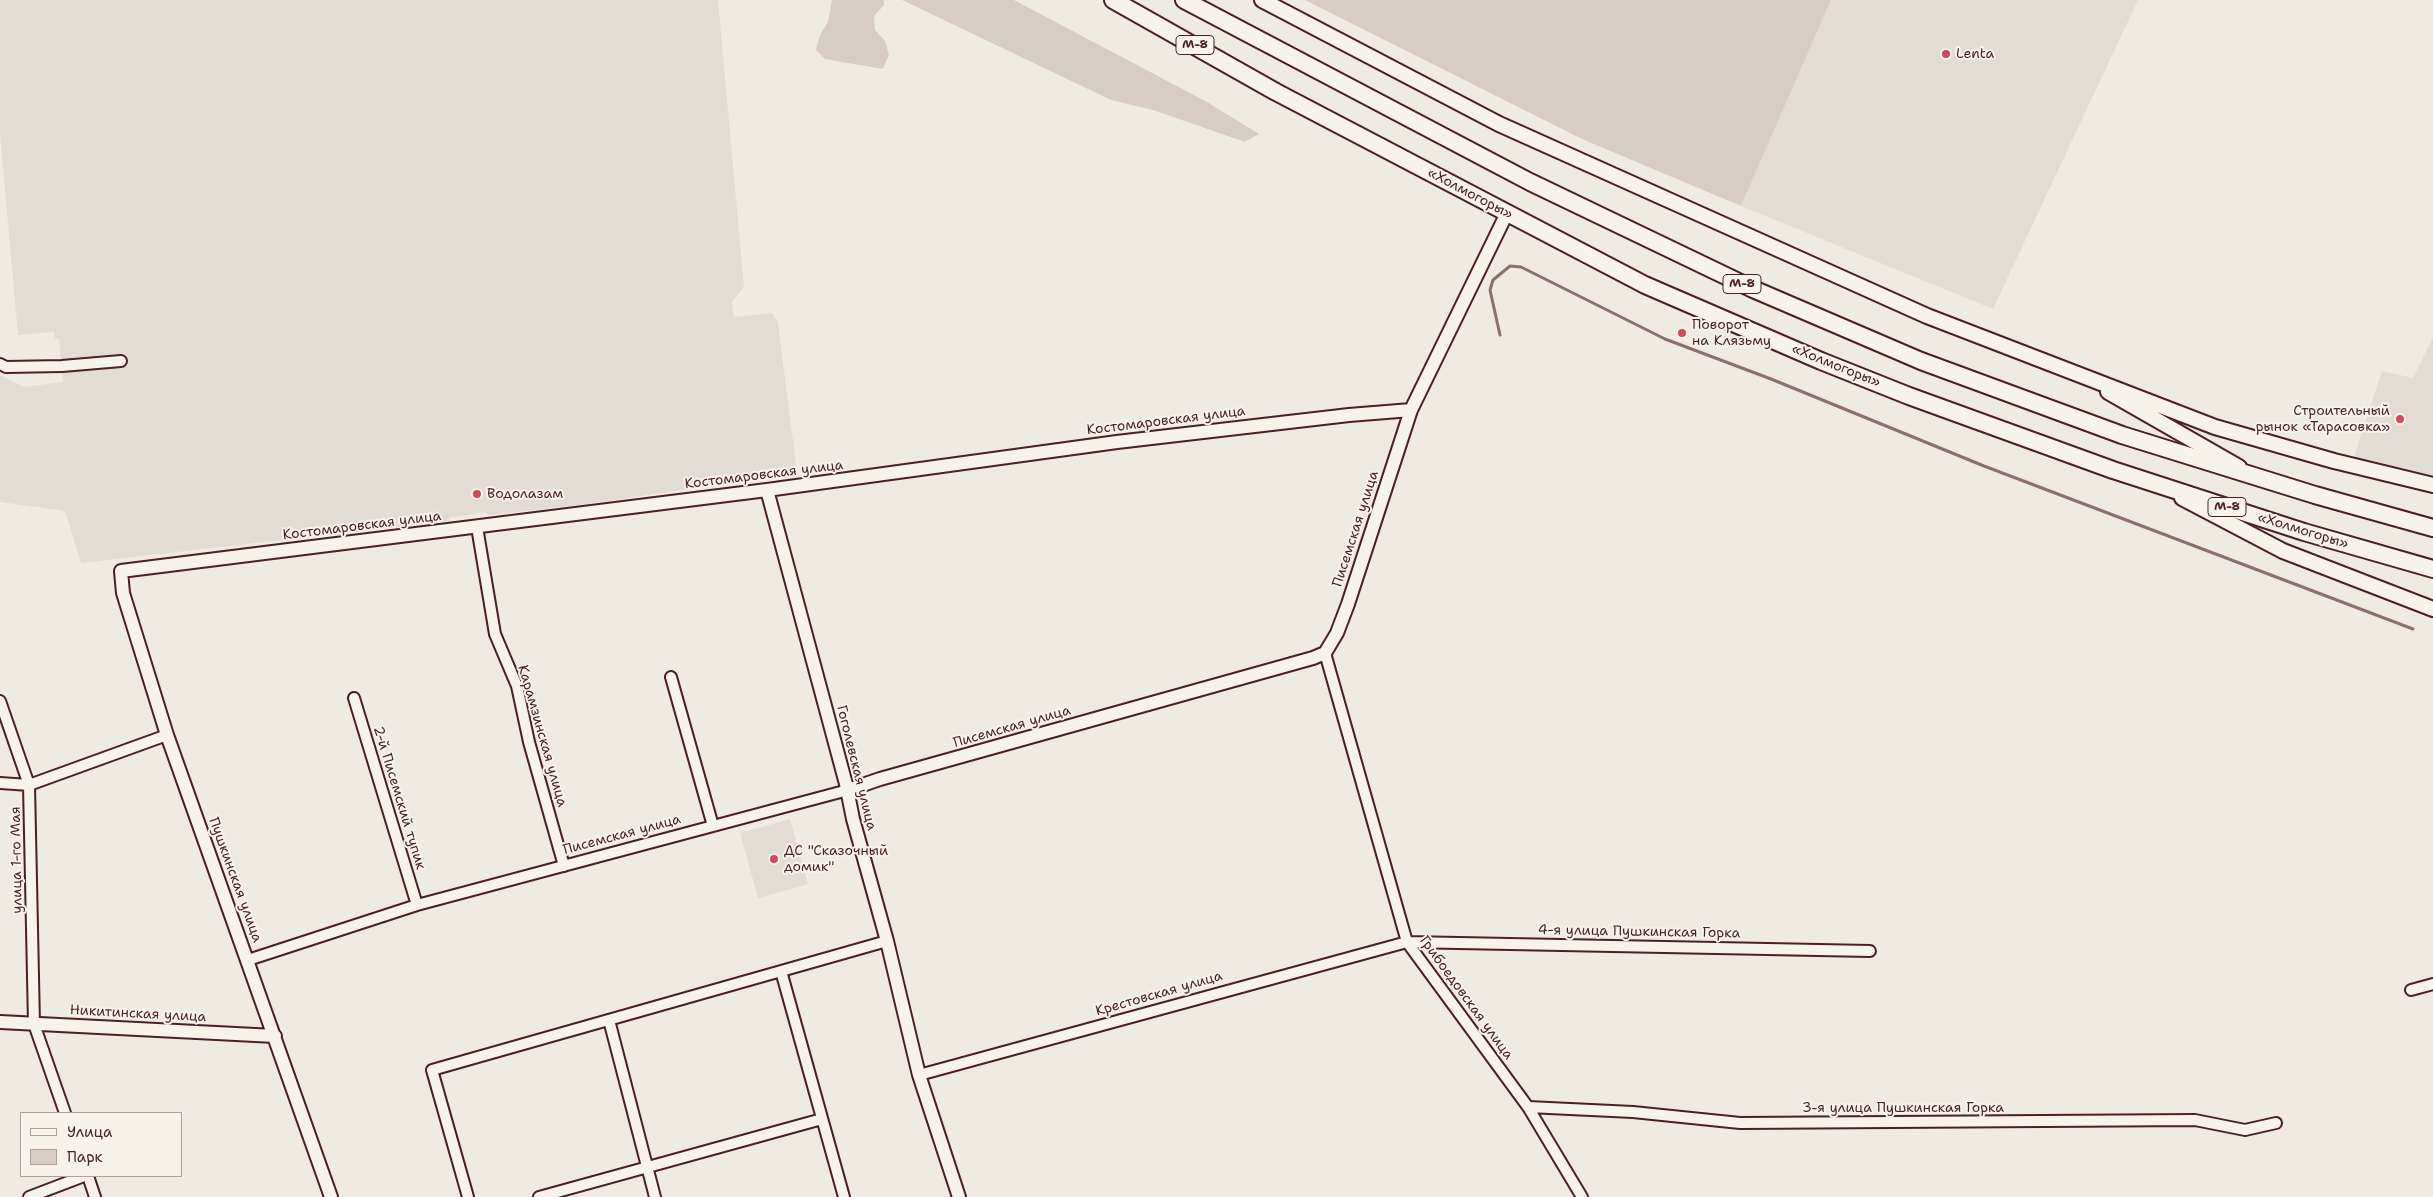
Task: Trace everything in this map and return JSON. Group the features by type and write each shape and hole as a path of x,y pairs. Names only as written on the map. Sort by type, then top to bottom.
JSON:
{"highway":[{"name":"«Холмогоры»","path":"1113,0 1276,92 1645,285 1821,361 1909,396 2150,481 2304,532 2433,569"},
{"name":"М-8","path":"1189,2 1530,182 1753,289 1921,362 2122,435 2433,528"}],"main road":[{"path":"1262,0 1499,124 1655,196 1927,316 2178,413 2246,436 2334,461 2433,485"},
{"path":"2079,375 2255,476"},
{"path":"2150,481 2283,551 2433,609"}],"street":[{"name":"Писемская улица","path":"248,960 417,905 848,790 880,779 1314,658 1325,653 1337,632 1348,604 1411,410 1507,213"},
{"path":"0,364 6,368 121,361"},
{"name":"Костомаровская улица","path":"121,571 767,490 1117,442 1337,416 1411,410"},
{"name":"Гоголевская улица","path":"767,490 848,790 853,819 887,941 919,1075 959,1197"},
{"name":"Карамзинская улица","path":"477,527 495,634 517,686 529,742 564,866"},
{"name":"Пушкинская улица","path":"121,571 123,593 167,735 331,1197"},
{"name":"Грибоедовская улица","path":"1325,653 1407,942 1528,1107 1581,1196"},
{"path":"671,677 713,826"},
{"name":"2-й Писемский тупик","path":"354,698 417,905"},
{"name":"улица 1-го Мая","path":"0,701 30,785 34,1024 65,1112"},
{"path":"0,783 30,785 167,735"},
{"path":"468,1197 432,1070 887,941"},
{"name":"4-я улица Пушкинская Горка","path":"1407,942 1870,951"},
{"name":"Крестовская улица","path":"919,1075 1407,942"},
{"path":"781,971 844,1197"},
{"path":"2411,990 2433,984"},
{"path":"609,1020 655,1197"},
{"name":"Никитинская улица","path":"0,1022 275,1036"},
{"name":"3-я улица Пушкинская Горка","path":"1528,1107 1633,1112 1740,1123 2196,1120 2245,1130 2276,1123"},
{"path":"539,1197 822,1119"},
{"path":"29,1197 83,1177"},
{"path":"86,1177 95,1197"},
{"path":"1569,1197 1581,1196"}],"shaded area":[{"path":"0,0 718,0 744,287 732,302 734,317 772,313 778,323 797,473 587,504 487,515 486,512 449,518 449,521 81,563 65,511 0,502 0,375 24,387 63,382 59,339 55,339 54,332 18,335 0,134"},
{"path":"1831,0 2138,0 1993,309 1741,206"},
{"name":"Строительный рынок «Тарасовка»","path":"2433,337 2433,477 2353,460 2382,371 2413,378"},
{"name":"ДС \"Сказочный домик\"","path":"790,819 808,884 758,898 740,833"}],"green space":[{"path":"832,0 884,0 884,5 874,16 875,30 885,41 889,55 883,69 825,59 816,50 820,35 828,22"},
{"path":"902,0 1014,0 1207,102 1259,134 1245,142 1153,110 1111,100"},
{"path":"1305,0 1831,0 1741,206 1582,139"}],"waterway":[{"path":"1500,335 1490,290 1493,280 1510,266 1521,267 1665,339 1771,379 1984,466 2413,629"}],"place":[{"name":"Lenta","path":"1946,54"},
{"name":"Поворот на Клязьму","path":"1682,333"},
{"name":"Строительный рынок «Тарасовка»","path":"2400,419"},
{"name":"Водолазам","path":"477,494"},
{"name":"ДС \"Сказочный домик\"","path":"774,859"}]}
